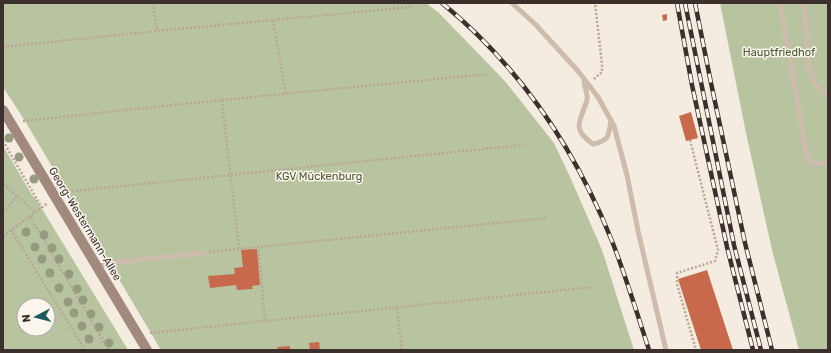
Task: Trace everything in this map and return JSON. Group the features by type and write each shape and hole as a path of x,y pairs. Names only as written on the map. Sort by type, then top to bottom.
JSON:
{"street":[{"name":"Georg-Westermann-Allee","path":"3,110 147,350"}],"lane":[{"path":"512,3 536,25 584,79 598,97 614,126 627,175 638,231 666,350"},
{"path":"780,3 807,158 812,164 828,164"},
{"path":"804,3 809,65 812,80 819,89 828,94"},
{"path":"584,79 588,99 580,116 579,128 584,137 593,144 602,142 609,136 611,120"},
{"path":"97,267 109,263 203,253"}],"path":[{"path":"153,3 157,31"},
{"path":"584,79 590,80 596,78 602,72 595,3"},
{"path":"3,47 412,7"},
{"path":"273,20 286,94"},
{"path":"23,121 488,74"},
{"path":"222,100 232,175 239,249"},
{"path":"690,140 718,250 715,261 677,273 677,284 696,350"},
{"path":"3,142 42,208 3,236"},
{"path":"56,197 67,191 522,145"},
{"path":"3,184 28,205 35,213"},
{"path":"3,212 17,196"},
{"path":"30,217 109,350"},
{"path":"203,253 258,246 546,218"},
{"path":"11,230 85,350"},
{"path":"258,246 265,321"},
{"path":"150,333 593,288"},
{"path":"397,308 402,350"}],"green space":[{"name":"KGV Mückenburg","path":"3,3 426,3 438,12 504,80 554,143 602,250 634,350 161,350 25,121 3,87"},
{"name":"Hauptfriedhof","path":"720,3 828,3 828,350 799,350 772,250 746,133"},
{"path":"3,146 32,195 36,199 128,350 3,350"}],"building":[{"path":"667,14 667,20 663,21 662,15"},
{"path":"691,112 698,138 686,141 679,116"},
{"path":"257,249 260,285 252,286 253,289 237,290 236,285 210,288 208,276 235,274 234,268 243,267 241,250"},
{"path":"707,270 733,350 701,350 678,279"},
{"path":"319,342 320,350 310,350 309,343"},
{"path":"290,346 290,350 278,350 277,347"}],"railway":[{"path":"442,3 496,54 542,111 562,142 581,174 612,241 649,350"},
{"path":"677,3 692,85 727,247 753,350"},
{"path":"685,3 734,245 761,350"},
{"path":"695,3 745,243 772,350"}]}
